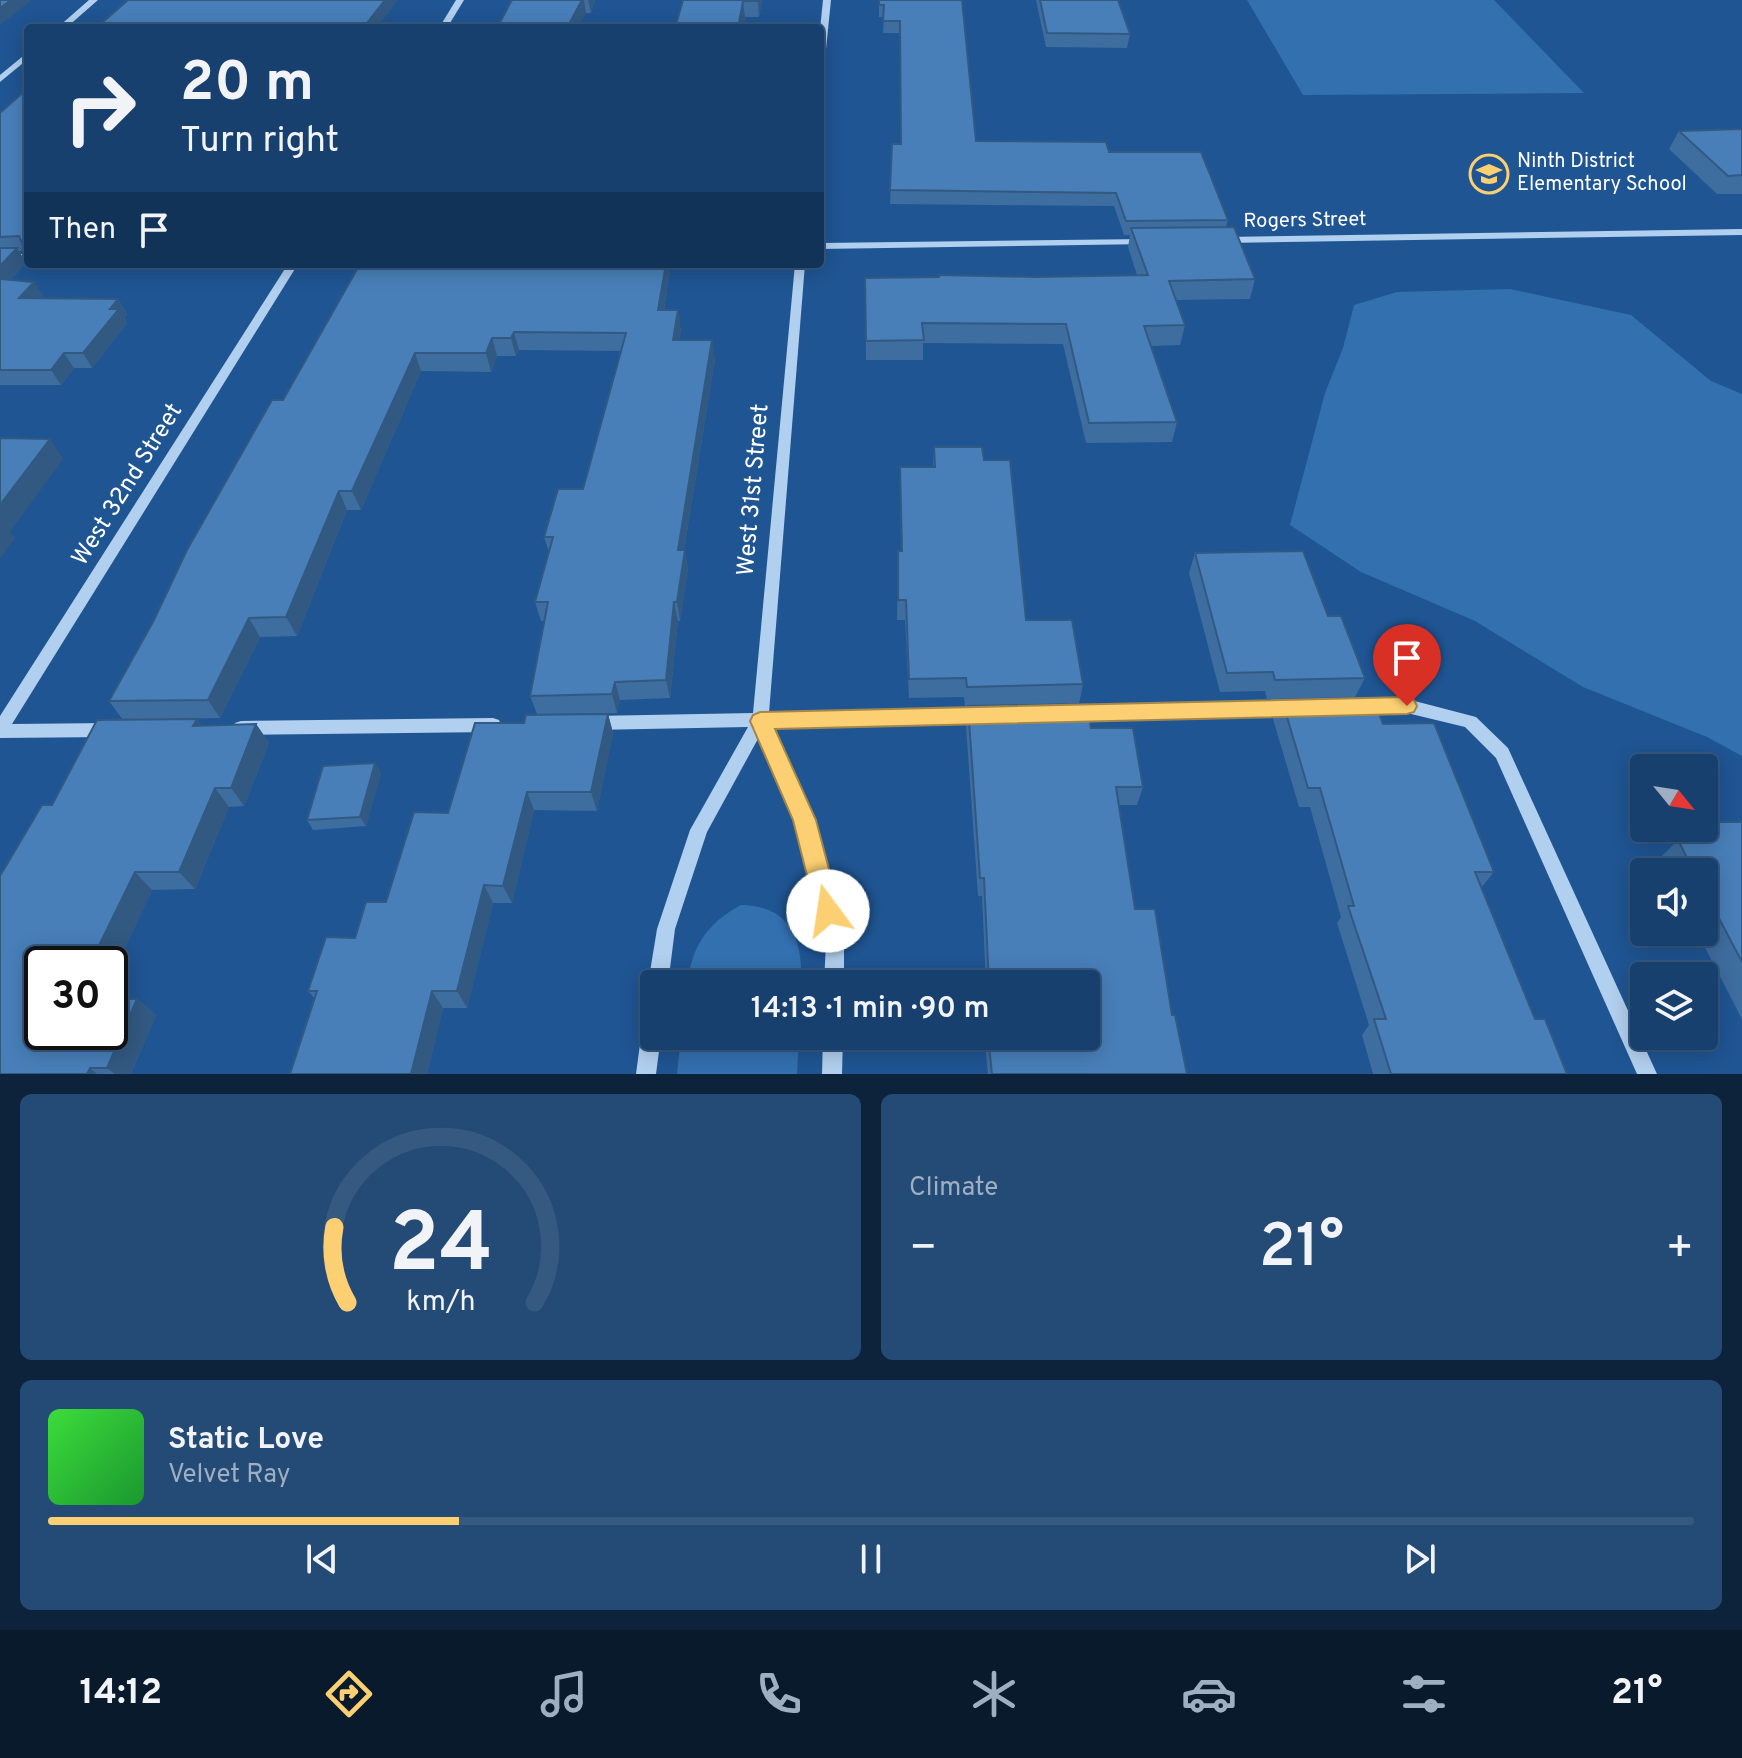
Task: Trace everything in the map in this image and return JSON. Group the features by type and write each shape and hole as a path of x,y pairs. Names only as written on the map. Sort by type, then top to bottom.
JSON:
{"street":[{"path":"66,24 94,0"},
{"path":"445,24 460,0"},
{"path":"824,30 827,0"},
{"path":"0,79 24,58"},
{"name":"Rogers Street","path":"1210,240 1742,232"},
{"path":"824,246 1164,241"},
{"path":"0,257 24,257"},
{"name":"West 32nd Street","path":"0,731 290,268"},
{"name":"West 31st Street","path":"660,970 666,929 699,830 760,721 800,268"},
{"path":"1344,707 1407,706 1470,722 1502,753 1647,1074"},
{"path":"1044,714 1312,708"},
{"path":"570,723 997,715"},
{"name":"West 31st Street","path":"760,721 805,820 835,942 834,970"},
{"path":"222,728 507,724"},
{"path":"0,731 127,730"},
{"path":"646,1074 649,1050"},
{"path":"832,1074 833,1050"}],"shaded area":[{"path":"1247,0 1494,0 1584,93 1303,95"},
{"path":"1510,289 1631,315 1711,381 1742,394 1742,756 1707,737 1583,687 1475,621 1361,572 1290,525 1325,393 1343,348 1354,305 1397,292"},
{"path":"741,905 758,907 782,919 796,940 801,970 689,970 703,937"},
{"path":"680,1050 798,1050 797,1074 677,1074"}],"building":[{"path":"0,0 11,0 0,8"},
{"path":"128,0 385,0 366,24 101,24"},
{"path":"512,0 582,0 569,24 499,24"},
{"path":"683,0 758,0 743,1 739,24 676,24"},
{"path":"879,0 962,0 976,141 1106,142 1109,152 1201,152 1228,220 1126,221 1116,193 890,190 892,144 901,144 900,21 883,21 884,5 879,5"},
{"path":"1040,0 1118,0 1130,34 1047,33"},
{"path":"24,92 22,243 19,236 0,237 0,113"},
{"path":"1742,129 1742,175 1728,176 1679,131"},
{"path":"1234,227 1255,279 1169,281 1185,325 1144,326 1177,422 1089,423 1066,324 922,323 924,340 866,341 865,278 1148,275 1131,228"},
{"path":"0,248 17,248 0,266"},
{"path":"358,268 665,268 658,310 678,310 673,340 712,340 678,550 685,550 677,602 674,602 666,680 615,682 612,694 530,696 548,602 535,602 553,537 544,537 558,489 583,489 626,333 514,332 511,338 492,338 486,353 415,353 352,491 339,491 286,617 249,618 208,700 109,701 154,620 187,550 272,400 283,400"},
{"path":"0,279 34,282 19,298 118,299 110,309 119,309 83,353 64,353 51,370 0,370"},
{"path":"0,438 50,439 0,505"},
{"path":"934,447 982,447 984,460 1010,460 1026,620 1072,620 1083,684 967,687 966,678 909,679 906,600 898,600 898,551 902,551 900,467 935,467"},
{"path":"1303,551 1328,616 1341,616 1365,678 1275,680 1273,672 1227,673 1195,553"},
{"path":"1373,698 1383,724 1434,723 1494,872 1475,872 1535,1019 1545,1019 1567,1074 1391,1074 1374,1019 1386,1019 1348,906 1354,906 1320,788 1308,788 1282,700"},
{"path":"1087,704 1091,728 1133,728 1143,787 1116,787 1135,909 1155,909 1172,1015 1175,1015 1187,1074 992,1074 989,1050 1100,1050 1100,970 988,970 984,878 980,878 968,706"},
{"path":"608,714 591,792 527,792 503,886 484,885 457,991 432,991 411,1074 290,1074 317,991 308,991 326,937 355,938 366,902 386,902 414,812 448,813 475,723 524,723 526,715"},
{"path":"197,719 193,726 256,724 231,788 215,788 179,872 135,872 99,946 24,946 24,1050 115,1050 107,1068 90,1068 87,1074 0,1074 0,876 42,805 52,805 97,720"},
{"path":"375,763 360,817 307,820 323,766"},
{"path":"1718,822 1742,822 1742,962 1718,917 1718,858 1687,858 1679,842 1718,842"},
{"path":"128,999 137,999 128,1020"}],"place":[{"name":"Ninth District Elementary School","path":"1489,174"}],"route":[{"path":"828,911 805,820 760,721 1407,706"}]}
